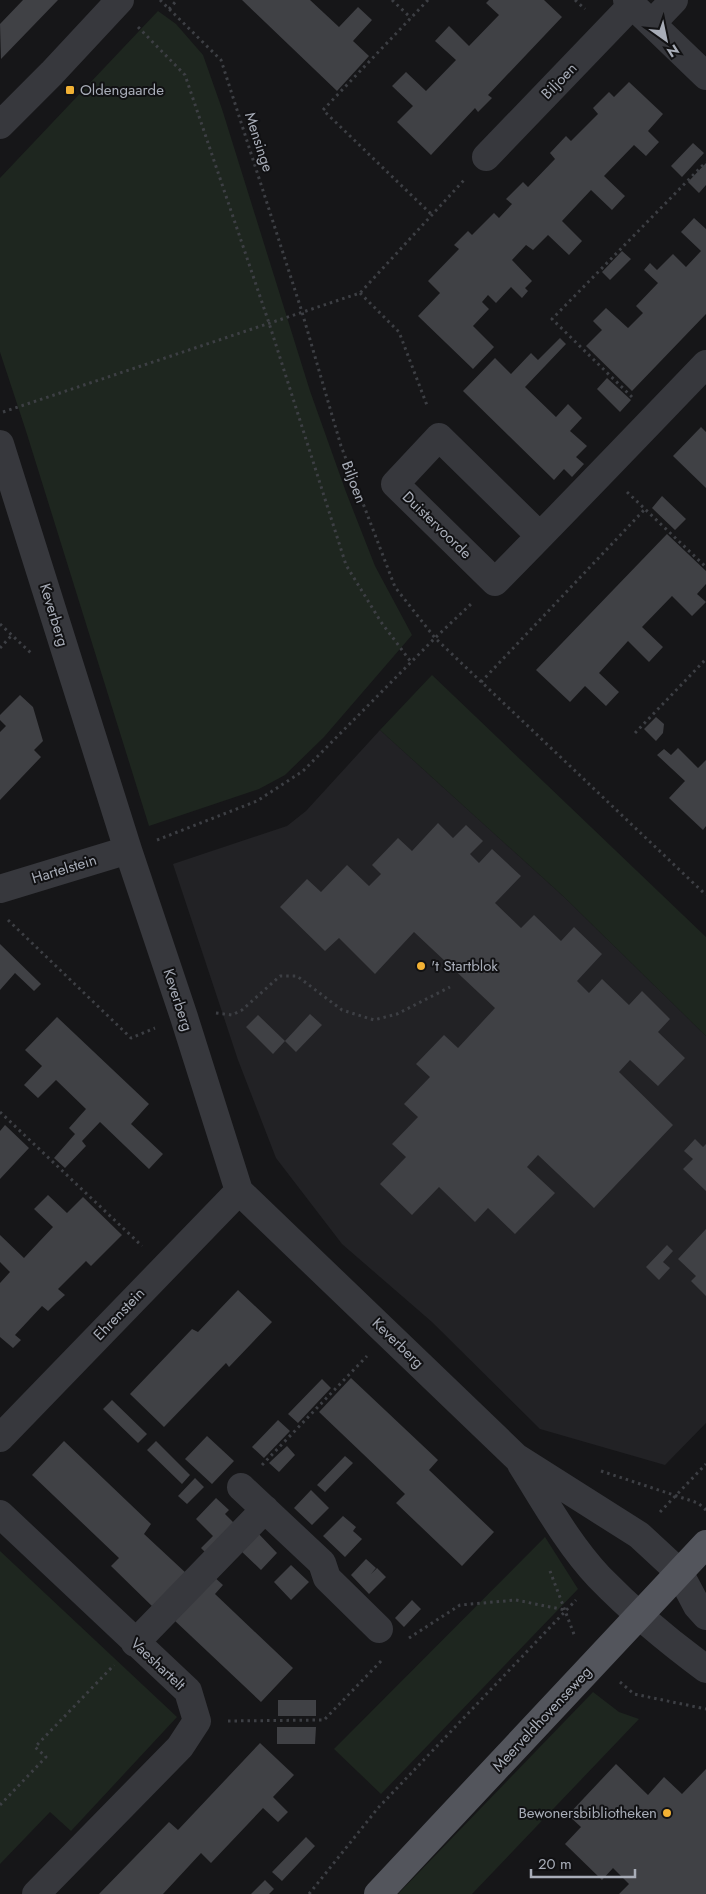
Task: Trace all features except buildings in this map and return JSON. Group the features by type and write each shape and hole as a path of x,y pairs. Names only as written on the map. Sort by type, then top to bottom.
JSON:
{"main road":[{"name":"Meerveldhovenseweg","path":"378,1894 706,1544"}],"street":[{"path":"652,23 674,0"},
{"path":"0,125 118,2"},
{"path":"629,2 706,76"},
{"name":"Biljoen","path":"486,157 629,2"},
{"path":"495,582 706,364"},
{"path":"439,437 540,536"},
{"name":"Duistervoorde","path":"439,437 395,484 495,582"},
{"name":"Keverberg","path":"0,444 128,850 184,1017 239,1191 516,1457 639,1535 679,1572 697,1606 706,1616"},
{"name":"Hartelstein","path":"0,888 128,850"},
{"name":"Ehrenstein","path":"0,1438 164,1266 239,1191"},
{"name":"Keverberg","path":"516,1457 578,1550 599,1576 639,1616 706,1669"},
{"path":"241,1487 322,1563 327,1578 384,1641"},
{"path":"135,1643 265,1510"},
{"name":"Vaeshartelt","path":"0,1514 188,1691 198,1721"},
{"path":"36,1894 180,1747 198,1721"}],"path":[{"name":"Mensinge","path":"160,0 222,60 302,312"},
{"path":"169,9 177,0"},
{"path":"392,0 411,18"},
{"path":"428,0 323,110 432,215"},
{"path":"118,2 185,75 269,323 346,565 381,622 411,662"},
{"path":"0,413 360,293 486,157"},
{"path":"654,419 552,319 706,162"},
{"path":"360,293 399,332 439,437"},
{"name":"Biljoen","path":"302,312 341,446 395,587 435,638 705,892"},
{"path":"604,470 706,567"},
{"path":"481,682 645,509"},
{"path":"128,850 257,801 303,770 435,638 495,582"},
{"path":"0,648 12,635"},
{"path":"634,733 706,658"},
{"path":"7,919 131,1038 152,1030"},
{"path":"232,1015 242,1010 280,976 297,976 342,1010 374,1020 398,1014 450,988"},
{"path":"0,1112 164,1266"},
{"path":"241,1487 388,1333"},
{"path":"656,1516 706,1464"},
{"path":"698,1503 706,1510"},
{"path":"309,1894 378,1808 578,1597"},
{"path":"403,1642 460,1605 516,1600 565,1610"},
{"path":"198,1721 324,1720 384,1641"},
{"path":"0,1805 46,1757 35,1748 135,1643"},
{"path":"619,1681 634,1694 706,1709"}],"shaded area":[{"path":"158,11 176,24 203,55 222,109 310,391 346,492 375,566 412,635 324,737 285,775 259,789 149,826 0,352 0,178"},
{"path":"432,675 706,937 706,1036 563,896 380,730"},
{"name":"'t Startblok","path":"380,730 563,896 706,1036 706,1423 665,1465 540,1429 432,1322 342,1244 276,1158 238,1060 173,864 287,826 306,811"},
{"path":"545,1537 578,1589 381,1794 334,1749"},
{"path":"0,1551 177,1717 71,1831 50,1812 0,1864"},
{"path":"593,1692 619,1712 639,1719 472,1894 398,1894"}],"place":[{"name":"Oldengaarde","path":"70,90"},
{"name":"'t Startblok","path":"421,966"},
{"name":"Bewonersbibliotheken","path":"667,1813"}]}
